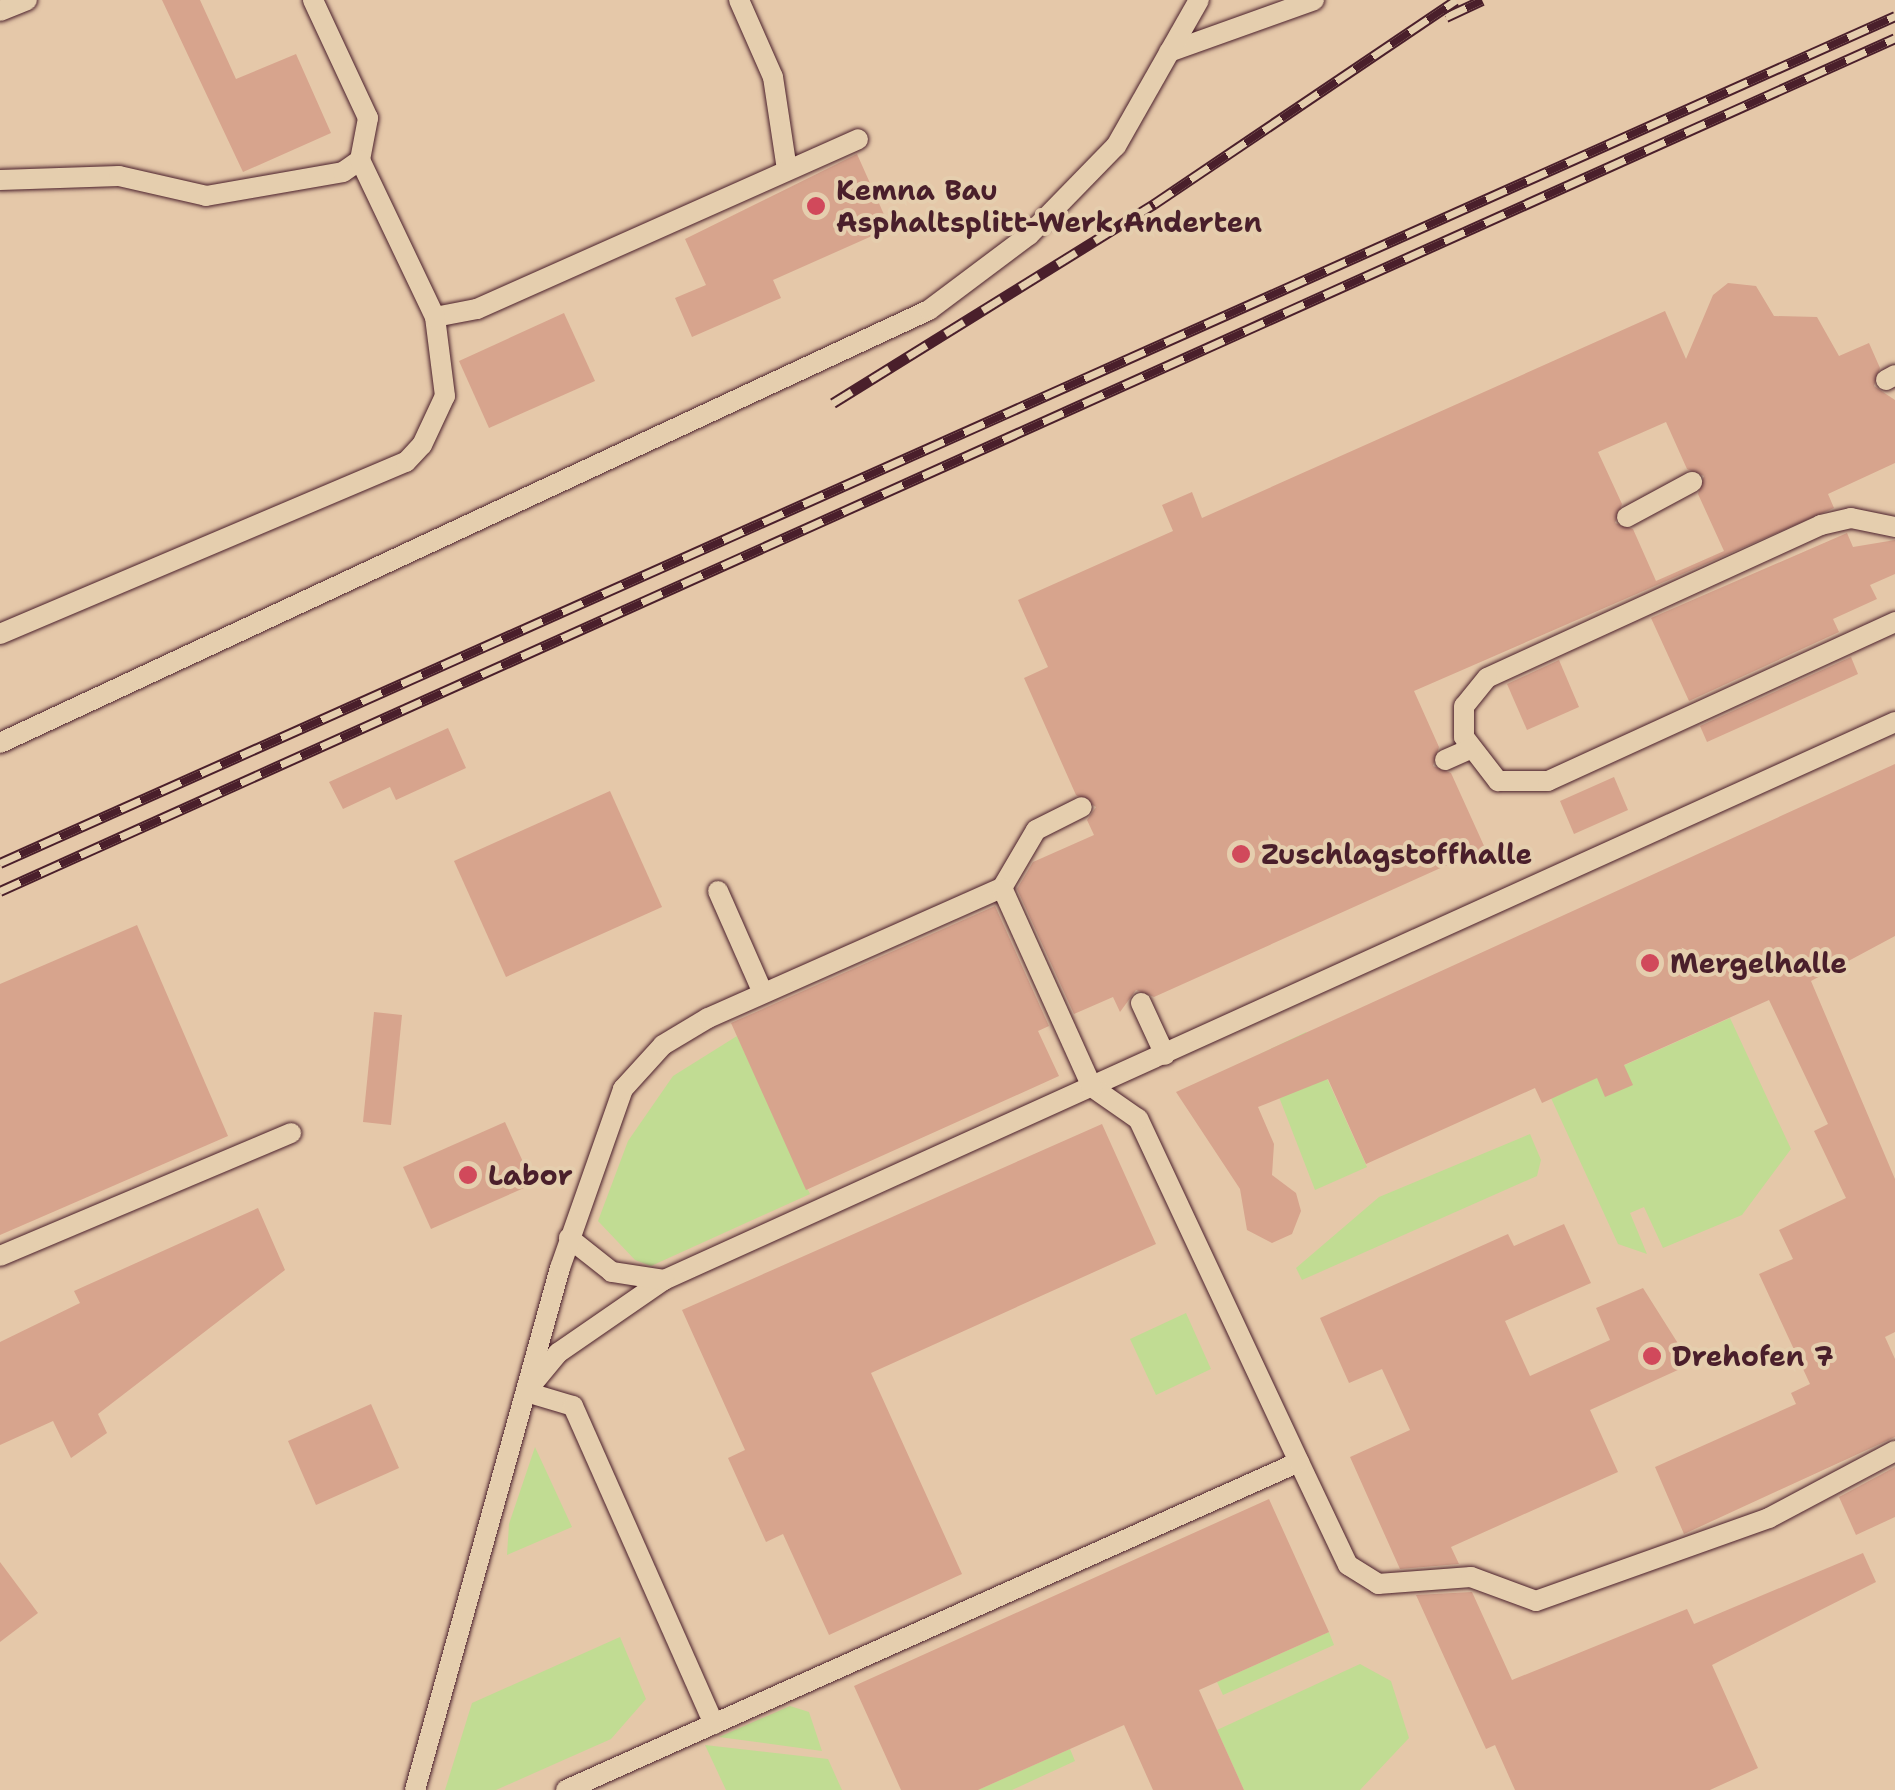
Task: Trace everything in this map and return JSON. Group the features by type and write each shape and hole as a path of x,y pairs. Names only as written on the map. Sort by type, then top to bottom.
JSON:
{"lane":[{"path":"0,11 27,0"},
{"path":"0,634 406,462 438,420 444,396 435,318 360,160 368,118 313,0"},
{"path":"739,0 772,76 787,170"},
{"path":"0,743 929,310 1030,234 1116,146 1200,0"},
{"path":"1169,52 1314,0"},
{"path":"435,318 477,309 858,139"},
{"path":"0,180 119,176 206,196 343,172 360,160"},
{"path":"1627,517 1692,482"},
{"path":"1895,527 1852,518 1821,525 1488,678 1464,706 1470,749 1498,781 1548,781 1895,622"},
{"path":"526,1392 558,1353 664,1280 1895,722"},
{"path":"1445,760 1470,749"},
{"path":"414,1790 569,1238 623,1089 663,1045 763,993 1002,888 1036,830 1082,808"},
{"path":"1002,888 1092,1087 1138,1120 1348,1566 1378,1584 1471,1577 1536,1601 1769,1518 1895,1450"},
{"path":"718,891 763,993"},
{"path":"1141,1003 1165,1054"},
{"path":"0,1256 291,1133"},
{"path":"569,1238 612,1272 664,1280"},
{"path":"526,1392 572,1406 714,1724"},
{"path":"566,1790 1300,1462"}],"green space":[{"path":"1730,1018 1791,1149 1742,1215 1663,1248 1644,1207 1630,1213 1647,1254 1618,1244 1551,1098"},
{"path":"1306,1032 1367,1167 1315,1190 1262,1053"},
{"path":"737,1036 810,1194 651,1266 635,1260 598,1221 628,1141 673,1076"},
{"path":"1530,1134 1541,1160 1537,1176 1302,1280 1296,1268 1379,1197"},
{"path":"1186,1313 1211,1369 1156,1395 1130,1339"},
{"path":"535,1447 572,1527 507,1555 509,1524"},
{"path":"1329,1632 1334,1645 1223,1695 1217,1682"},
{"path":"620,1637 646,1699 611,1739 496,1790 445,1790 472,1703"},
{"path":"1360,1664 1391,1681 1409,1738 1360,1790 1244,1790 1217,1730"},
{"path":"790,1706 809,1712 822,1751 719,1737"},
{"path":"705,1745 828,1759 842,1790 726,1790"},
{"path":"1070,1749 1075,1761 1012,1790 978,1790"}],"building":[{"path":"162,0 200,0 236,79 296,54 331,133 243,172"},
{"path":"857,154 890,228 773,280 781,298 692,337 675,298 706,285 685,239"},
{"path":"1728,283 1756,286 1774,316 1817,317 1839,356 1869,343 1880,368 1874,386 1895,400 1895,463 1828,494 1834,508 1414,691 1439,747 1433,766 1451,773 1485,848 1154,997 1136,990 1120,1012 1113,997 1074,1014 1017,889 1033,862 1094,835 1087,820 1096,807 1076,795 1024,678 1048,667 1018,600 1173,531 1162,505 1192,492 1202,518 1665,311 1686,359 1713,295","holes":["1666,422 1687,469 1704,476 1698,494 1724,551 1656,581 1633,529 1615,523 1622,504 1598,452"]},
{"path":"564,313 595,381 489,428 459,361"},
{"path":"1847,533 1853,547 1895,540 1895,574 1870,585 1877,599 1833,619 1839,632 1689,701 1651,618"},
{"path":"1851,657 1858,674 1707,742 1700,726"},
{"path":"1559,660 1579,707 1527,730 1507,684"},
{"path":"448,728 466,768 396,800 390,787 343,809 329,782"},
{"path":"1895,764 1895,936 1811,981 1895,1179 1895,1332 1885,1337 1895,1359 1895,1437 1684,1534 1655,1467 1796,1404 1791,1393 1810,1384 1759,1274 1793,1259 1779,1230 1846,1198 1814,1131 1828,1124 1769,1000 1624,1065 1633,1085 1605,1097 1597,1078 1542,1103 1535,1088 1366,1164 1328,1079 1258,1107 1274,1144 1272,1175 1296,1193 1301,1211 1292,1234 1272,1243 1247,1230 1240,1189 1176,1092"},
{"path":"1614,777 1628,810 1574,834 1560,801"},
{"path":"610,791 662,907 506,977 454,861"},
{"path":"995,906 1049,1026 1038,1031 1059,1076 806,1190 731,1023"},
{"path":"137,925 228,1136 0,1235 0,984"},
{"path":"374,1012 402,1015 391,1125 363,1122"},
{"name":"Labor","path":"505,1122 533,1184 431,1229 403,1167"},
{"path":"1102,1124 1156,1244 871,1373 962,1574 829,1635 783,1534 766,1542 728,1458 745,1450 682,1310"},
{"path":"258,1208 285,1270 98,1414 107,1433 71,1458 53,1421 0,1445 0,1342 80,1303 74,1291"},
{"path":"1564,1224 1591,1283 1505,1321 1530,1376 1610,1340 1596,1308 1643,1288 1691,1364 1590,1410 1618,1472 1451,1547 1459,1564 1400,1569 1350,1457 1410,1430 1382,1369 1349,1383 1320,1318 1508,1234 1514,1246"},
{"path":"371,1404 399,1468 316,1505 288,1441"},
{"path":"1895,1467 1895,1517 1856,1535 1839,1497"},
{"path":"1269,1499 1329,1632 1199,1690 1244,1790 1153,1790 1124,1725 978,1790 901,1790 854,1686"},
{"path":"1863,1553 1876,1582 1712,1665 1758,1768 1710,1790 1515,1790 1495,1745 1486,1749 1416,1595 1472,1592 1512,1680 1687,1609 1694,1624"},
{"path":"0,1562 38,1613 0,1642"}],"railway":[{"path":"833,403 1154,204 1456,0"},
{"path":"1446,17 1482,0"},
{"path":"0,863 1895,16"},
{"path":"0,891 1895,38"}],"place":[{"name":"Kemna Bau Asphaltsplitt-Werk Anderten","path":"816,206"},
{"name":"Zuschlagstoffhalle","path":"1241,854"},
{"name":"Mergelhalle","path":"1650,963"},
{"name":"Labor","path":"468,1175"},
{"name":"Drehofen 7","path":"1652,1356"}]}
